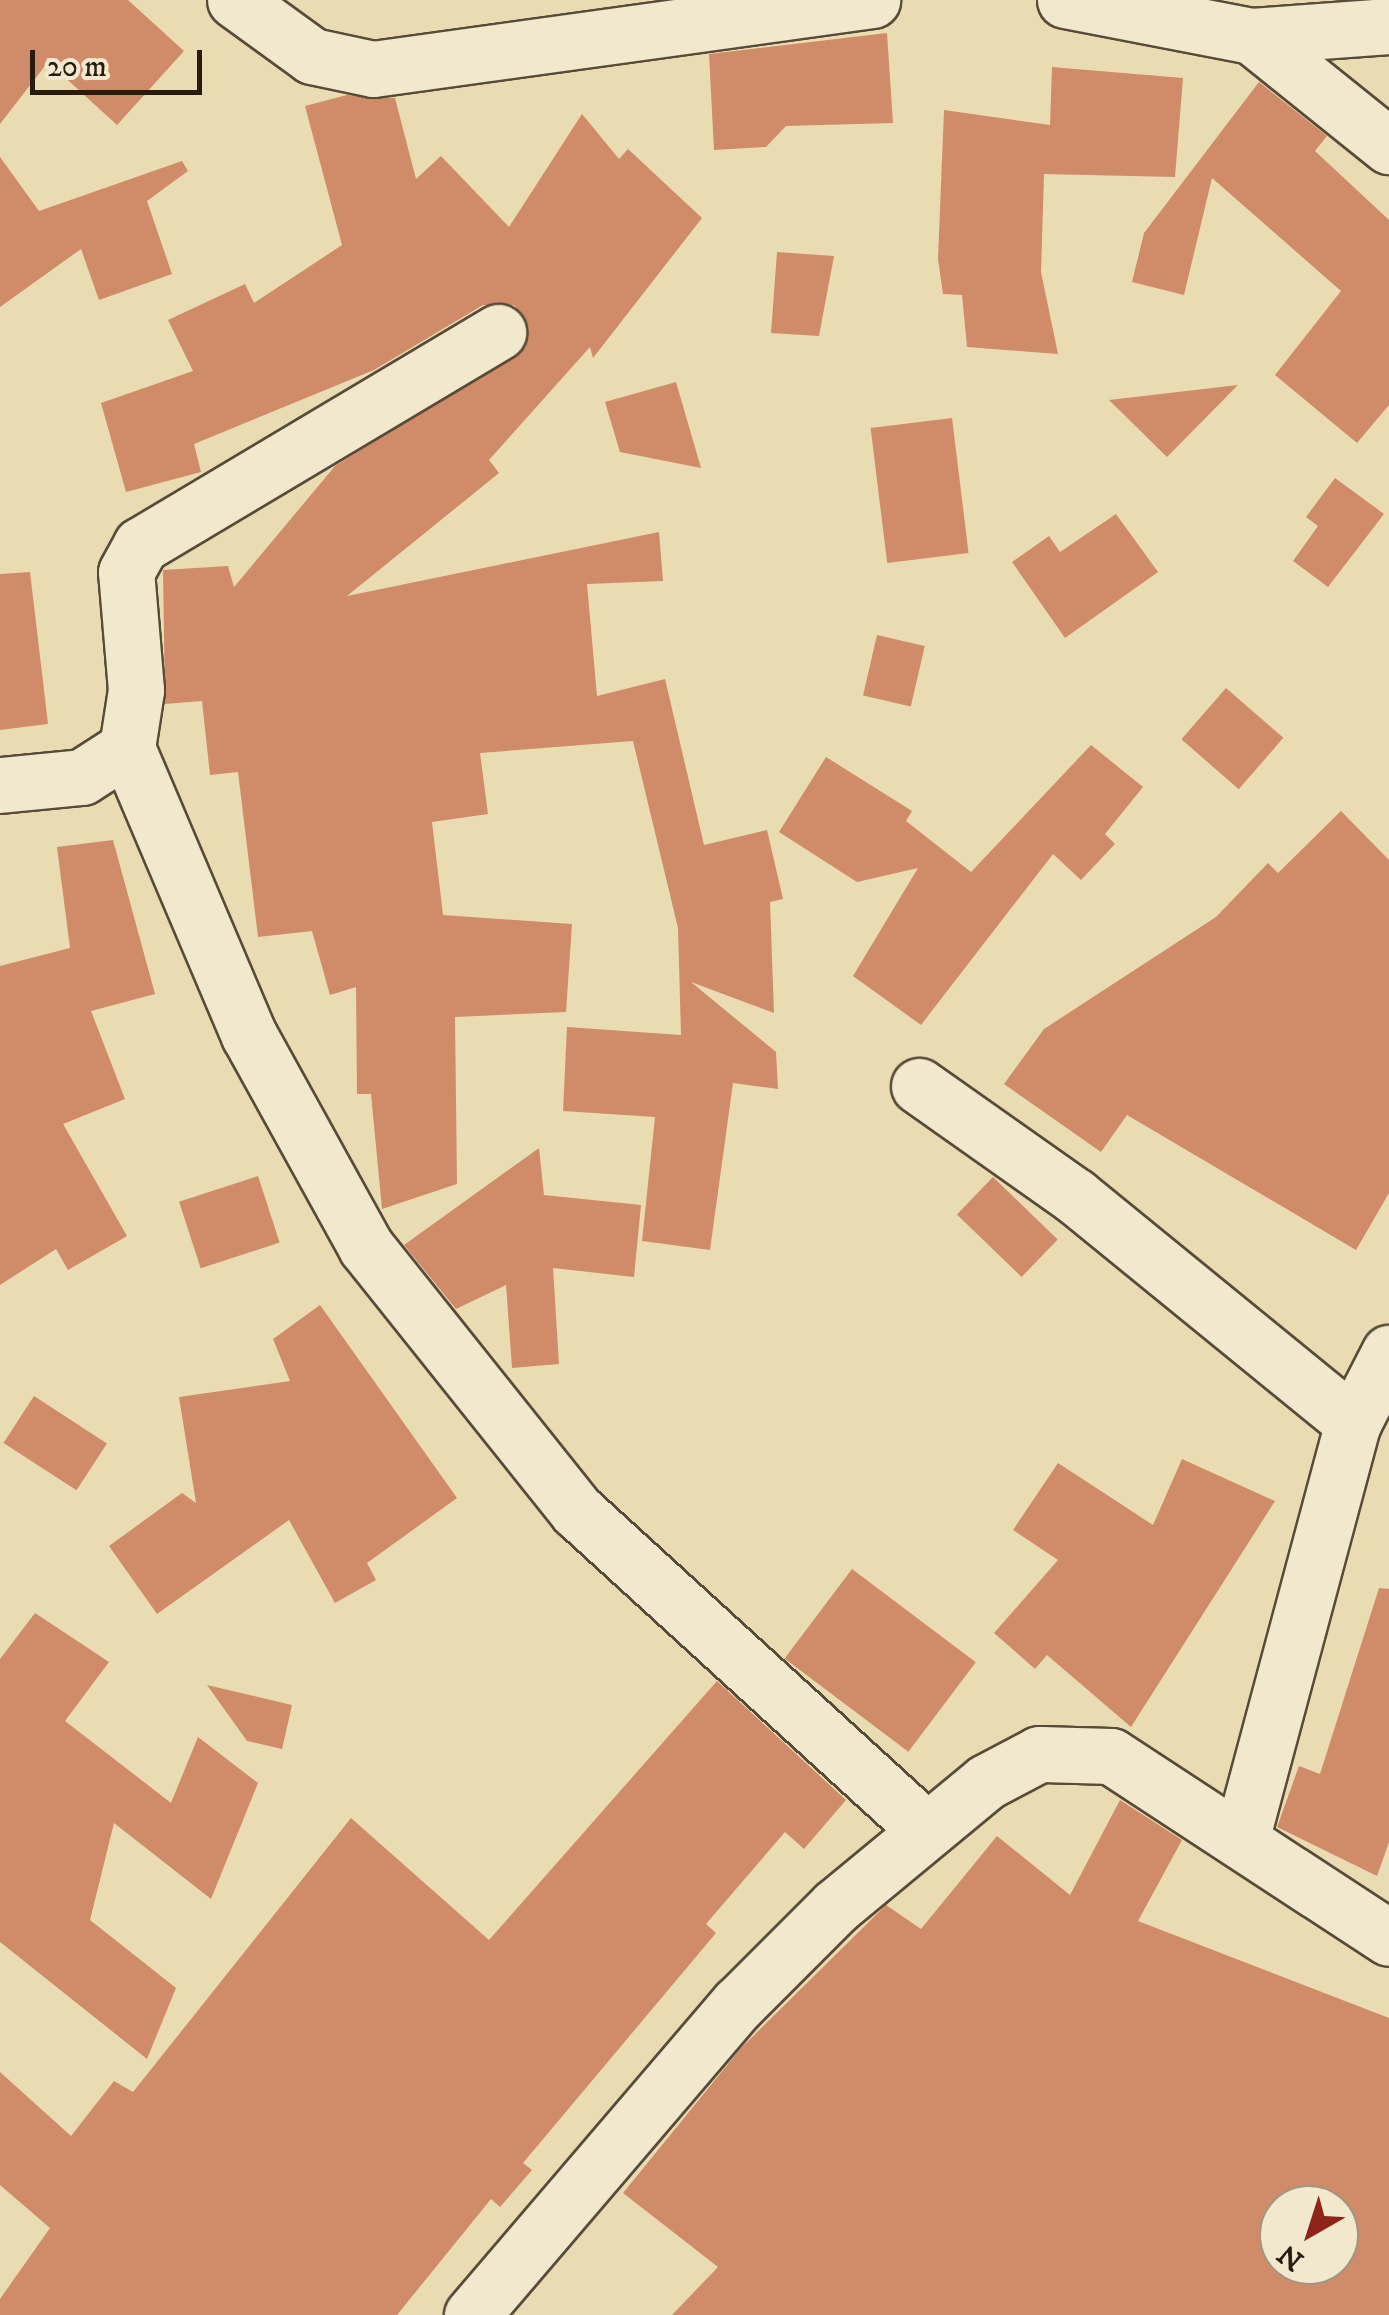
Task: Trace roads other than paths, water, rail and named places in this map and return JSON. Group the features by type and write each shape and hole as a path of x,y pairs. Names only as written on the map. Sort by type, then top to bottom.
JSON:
{"street":[{"path":"236,0 312,56 373,69 872,0"},
{"path":"1065,0 1252,36 1389,26"},
{"path":"1252,36 1389,146"},
{"path":"498,332 141,545 126,572 136,690 127,748 250,1035 366,1247 577,1511 926,1830"},
{"path":"0,785 82,777 127,748"},
{"path":"919,1086 1075,1196 1353,1423"},
{"path":"1242,1836 1353,1423 1389,1353"},
{"path":"472,2315 738,2004 926,1830 986,1782 1039,1754 1075,1748 1110,1756 1242,1836 1389,1938"}]}
